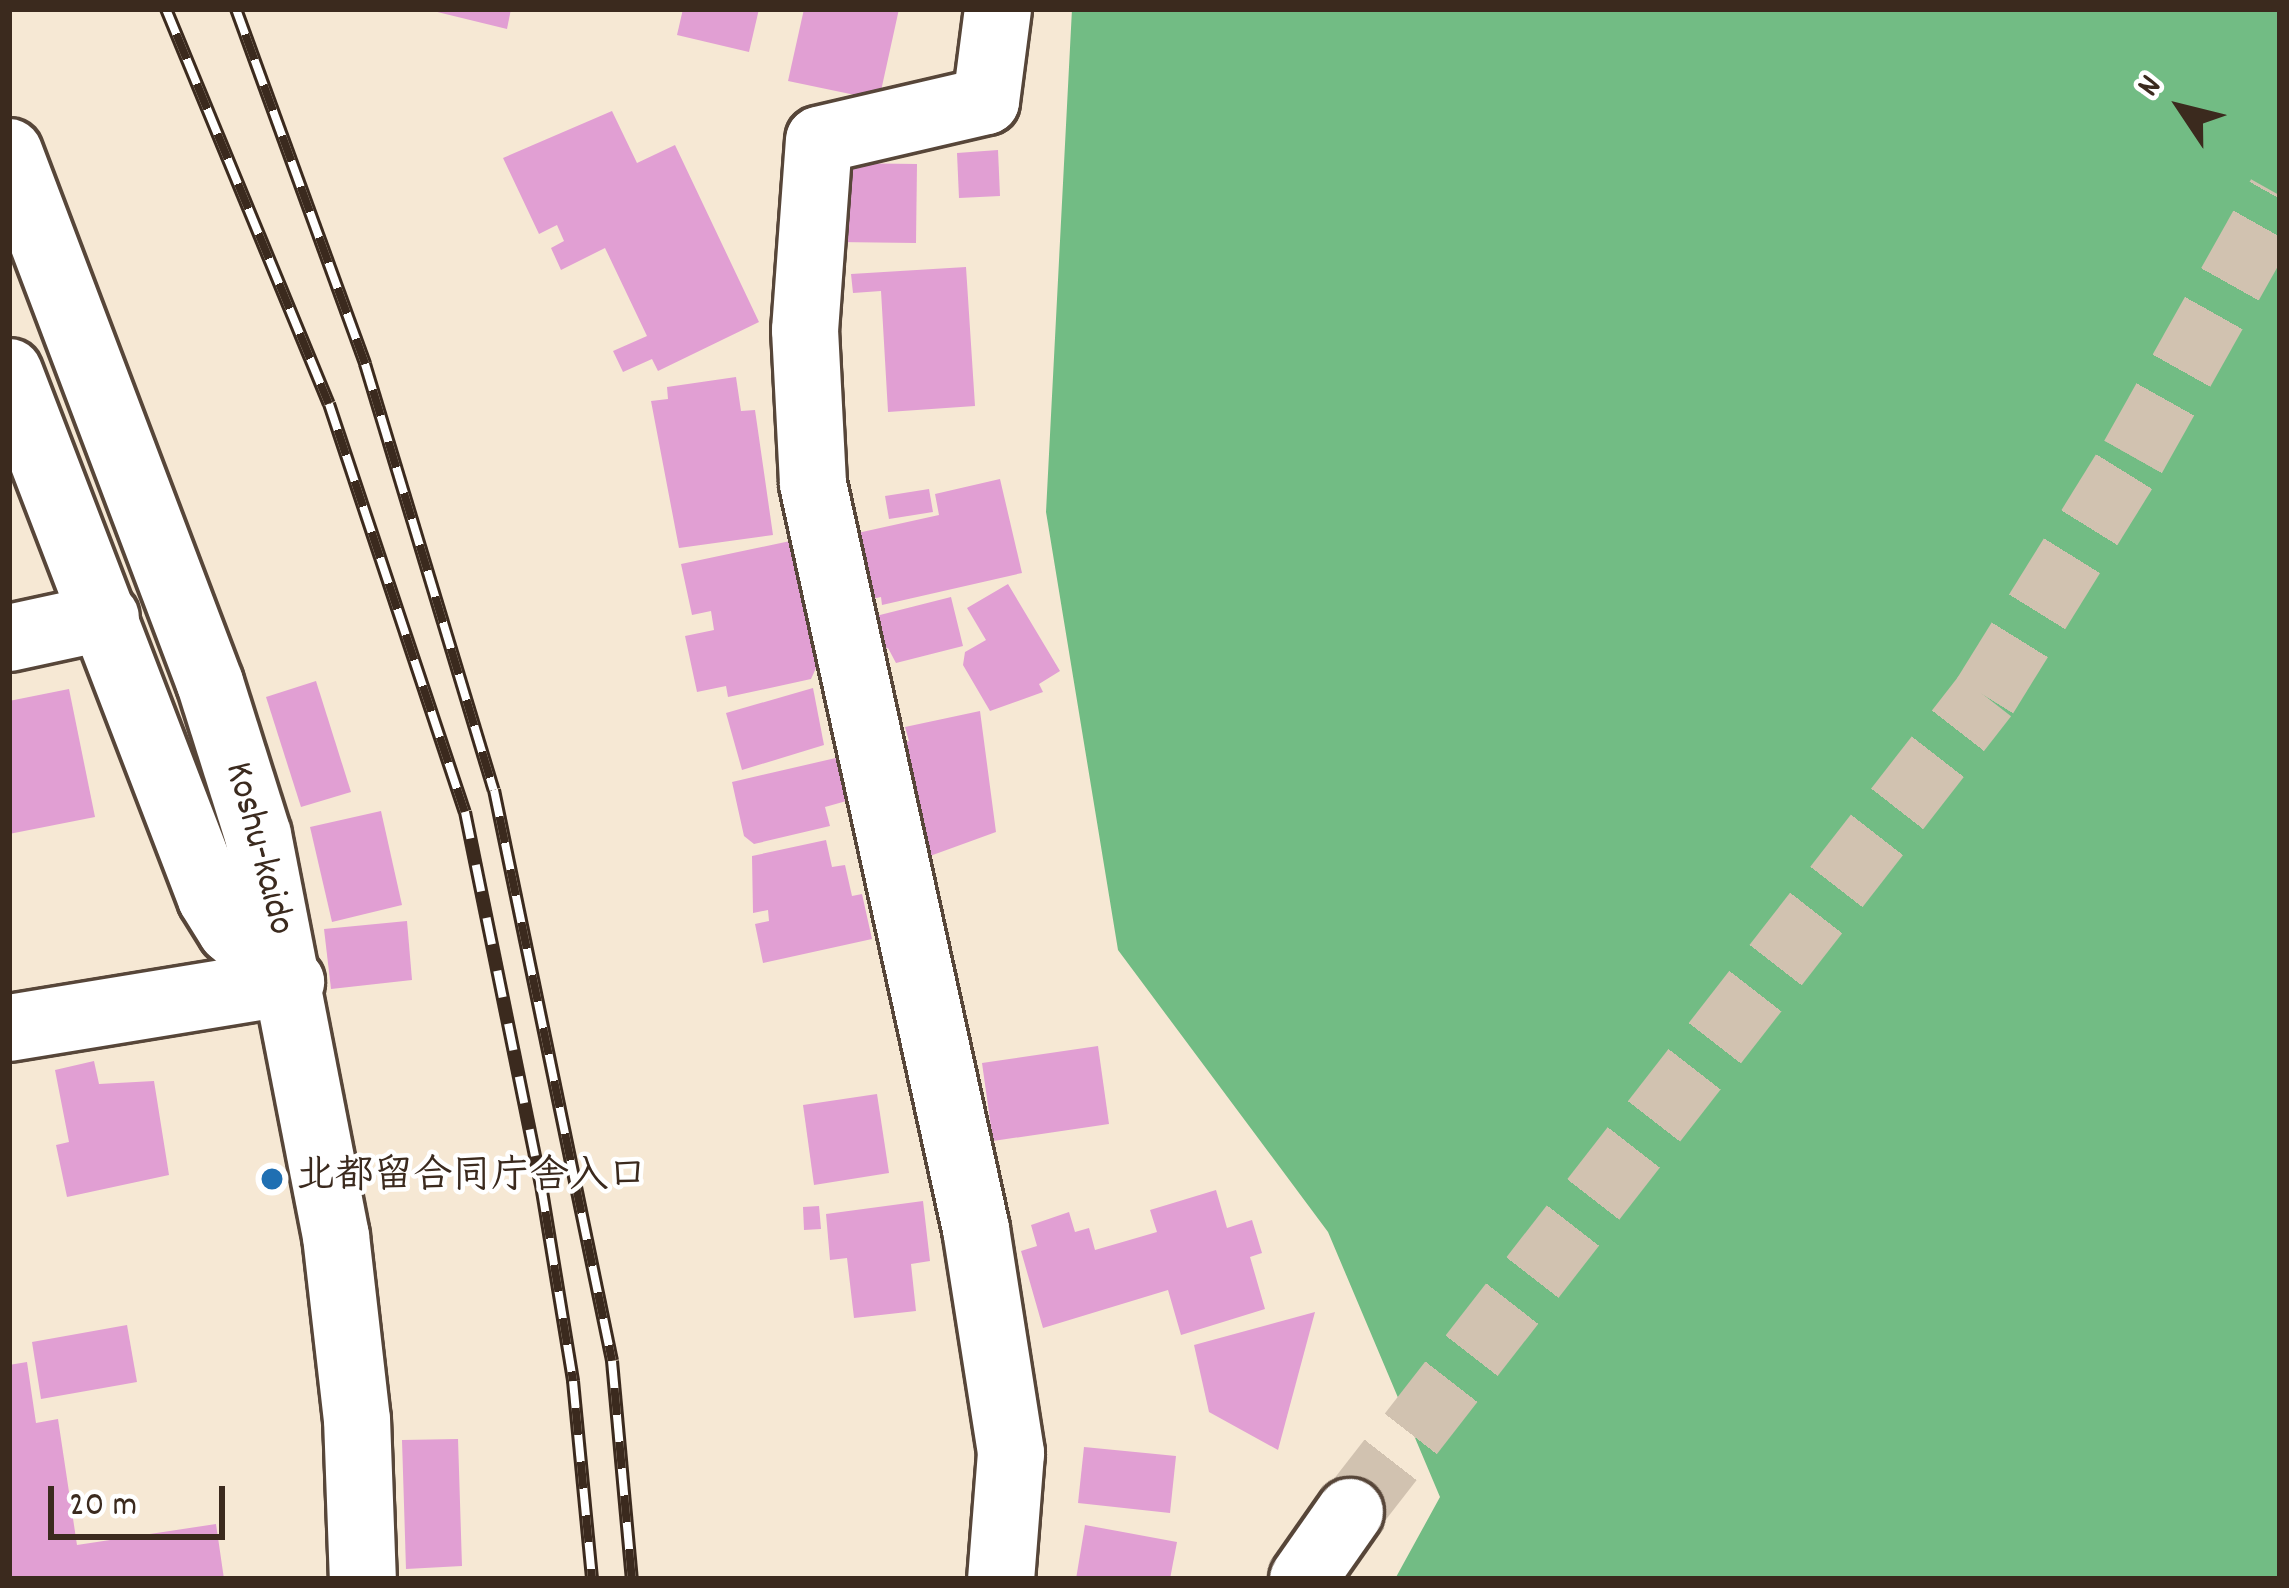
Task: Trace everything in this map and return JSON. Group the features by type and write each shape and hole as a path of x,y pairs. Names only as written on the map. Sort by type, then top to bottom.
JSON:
{"main road":[{"path":"998,9 986,101 819,140 806,330 813,484 976,1229 1011,1453 1001,1579"},
{"name":"Koshu-kaido","path":"9,152 210,683 258,835 291,982 336,1235 357,1419 363,1579"},
{"path":"9,372 212,898 259,959 291,982"},
{"path":"9,638 106,617"},
{"path":"9,1028 291,982"},
{"path":"1303,1579 1350,1512"}],"green space":[{"path":"1072,9 2280,9 2280,1579 1395,1579 1440,1497 1328,1232 1118,950 1046,512"}],"building":[{"path":"425,9 511,9 507,29"},
{"path":"683,9 759,9 749,52 677,35"},
{"path":"804,9 899,9 879,100 788,81"},
{"path":"612,111 637,163 675,145 759,322 658,371 652,359 623,372 613,351 647,336 605,248 561,270 551,248 564,241 557,225 539,234 503,158"},
{"path":"998,150 1000,196 959,198 957,153"},
{"path":"839,163 917,164 916,243 837,242"},
{"path":"966,267 975,406 888,412 881,291 853,293 851,274"},
{"path":"736,377 741,411 755,410 773,535 679,548 651,401 668,399 667,387"},
{"path":"1000,479 1022,573 882,605 881,597 868,600 853,534 939,515 935,494"},
{"path":"929,489 933,512 889,519 885,496"},
{"path":"795,540 825,648 811,679 728,697 726,686 697,692 685,636 714,630 711,611 692,615 681,564"},
{"path":"1008,584 1060,671 1039,684 1043,692 990,711 963,665 965,652 986,640 967,608"},
{"path":"951,597 963,646 896,663 888,648 880,651 872,617"},
{"path":"316,681 351,792 301,807 266,697"},
{"path":"813,688 824,745 742,770 726,713"},
{"path":"69,689 95,817 9,834 9,701"},
{"path":"980,711 996,832 930,856 898,744 909,741 905,727"},
{"path":"840,757 850,800 825,807 830,826 754,844 744,836 732,782"},
{"path":"381,811 402,905 332,922 310,827"},
{"path":"826,840 832,867 845,865 852,896 862,894 872,939 763,963 755,924 769,921 768,910 753,913 752,856"},
{"path":"407,921 412,980 331,989 324,929"},
{"path":"1098,1046 1109,1124 993,1141 982,1063"},
{"path":"94,1061 99,1084 154,1081 169,1175 67,1197 56,1145 69,1142 55,1070"},
{"path":"877,1094 889,1173 814,1185 803,1105"},
{"path":"1216,1190 1227,1228 1252,1220 1262,1253 1250,1257 1265,1309 1181,1335 1168,1290 1043,1328 1021,1251 1037,1246 1031,1225 1069,1212 1075,1232 1089,1228 1095,1250 1157,1232 1150,1210"},
{"path":"923,1201 930,1261 911,1264 916,1311 854,1318 847,1258 830,1260 826,1214"},
{"path":"819,1206 821,1229 804,1230 803,1207"},
{"path":"1315,1312 1278,1450 1209,1412 1194,1345"},
{"path":"127,1325 137,1382 41,1399 32,1342"},
{"path":"27,1362 36,1423 58,1419 77,1545 216,1524 224,1579 9,1579 9,1365"},
{"path":"458,1439 462,1566 406,1569 402,1440"},
{"path":"1084,1447 1176,1456 1170,1513 1078,1503"},
{"path":"1085,1525 1177,1542 1170,1579 1076,1579"}],"tunnel":[{"path":"1350,1512 1985,696 2133,457 2280,195"}],"railway":[{"path":"166,9 329,404 465,812 541,1185 573,1381 592,1579"},
{"path":"236,9 365,364 494,790 612,1361 632,1579"}],"place":[{"name":"北都留合同庁舎入口","path":"272,1179"}]}
